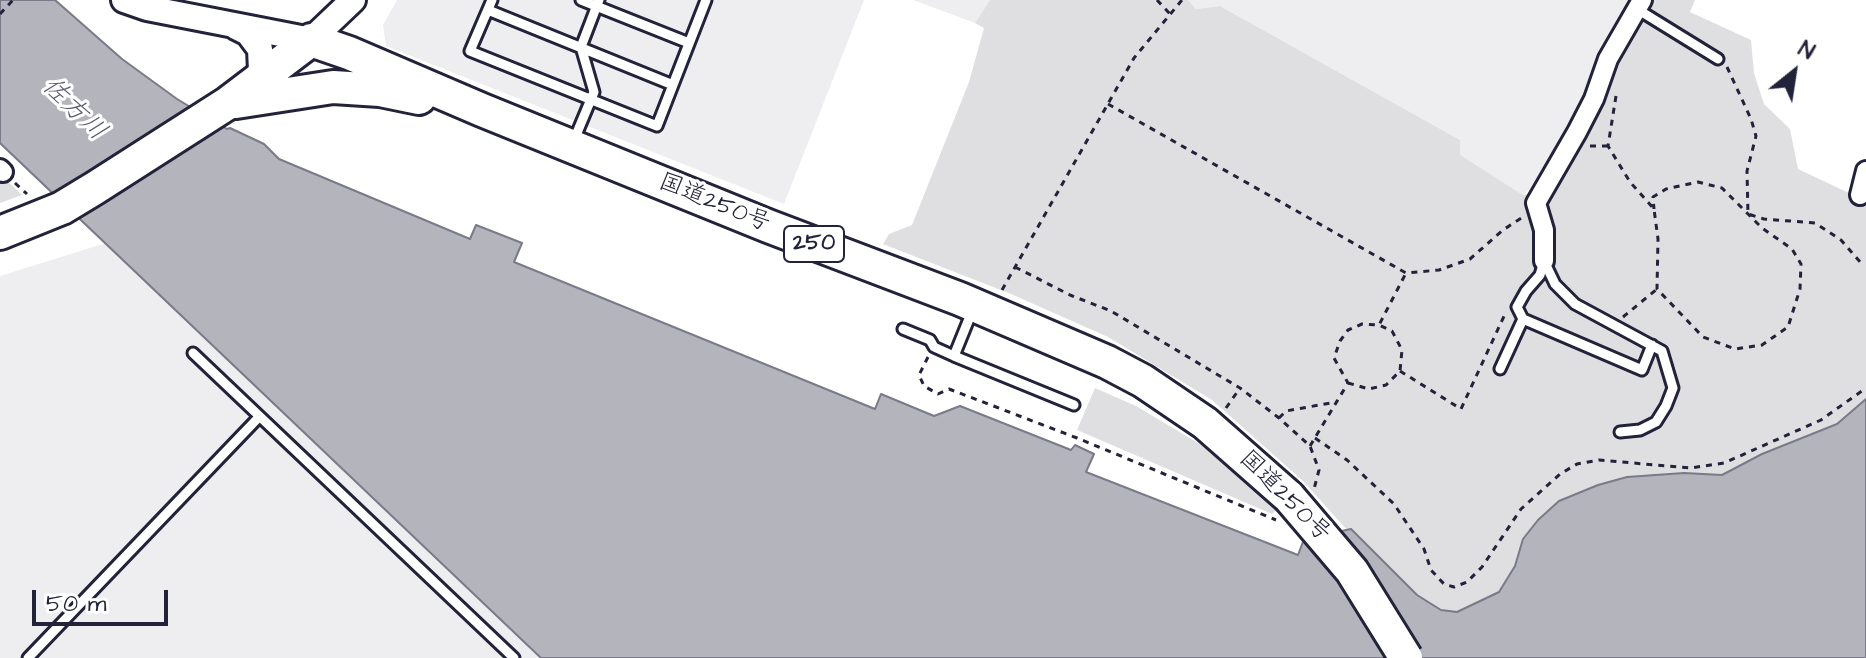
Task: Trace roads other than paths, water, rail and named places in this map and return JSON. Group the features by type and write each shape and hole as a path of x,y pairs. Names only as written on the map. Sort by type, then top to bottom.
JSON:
{"highway":[{"name":"250","path":"0,233 62,208 228,103 311,40"},
{"name":"国道250号","path":"311,40 349,53 571,147 988,302 1143,381 1205,423 1289,497 1352,571 1406,658"},
{"name":"250","path":"228,103 333,87 380,90 482,110"}],"street":[{"path":"124,0 147,8 311,40 353,0"},
{"path":"1544,261 1544,230 1536,203 1589,110 1608,59 1639,4"},
{"path":"233,25 248,33 260,49 261,71 255,83"},
{"path":"1860,195 1866,171"}],"lane":[{"path":"581,0 598,3 689,43"},
{"path":"673,85 490,5 470,51 657,126 706,2 694,0"},
{"path":"571,147 594,92 581,47 598,3"},
{"path":"1639,4 1718,59"},
{"path":"1544,261 1540,275 1517,307 1523,319 1642,370 1652,345"},
{"path":"1544,261 1555,284 1575,304 1662,351 1673,388 1656,422 1640,430 1620,432"},
{"path":"954,356 988,302"},
{"path":"1500,369 1523,319"},
{"path":"903,329 930,340 934,347 954,356 1074,405"},
{"path":"193,353 514,658"},
{"path":"28,658 259,417"}],"water":[{"name":"佐方川","path":"0,0 55,0 122,59 177,99 227,129 264,144 279,159 470,239 476,225 522,243 514,262 875,409 881,394 934,416 960,406 1071,450 1075,445 1094,454 1086,472 1298,555 1304,539 1351,529 1417,595 1441,610 1457,612 1499,592 1515,566 1523,539 1559,501 1627,477 1684,473 1722,475 1762,454 1837,424 1866,399 1866,658 541,658 0,143"}]}
